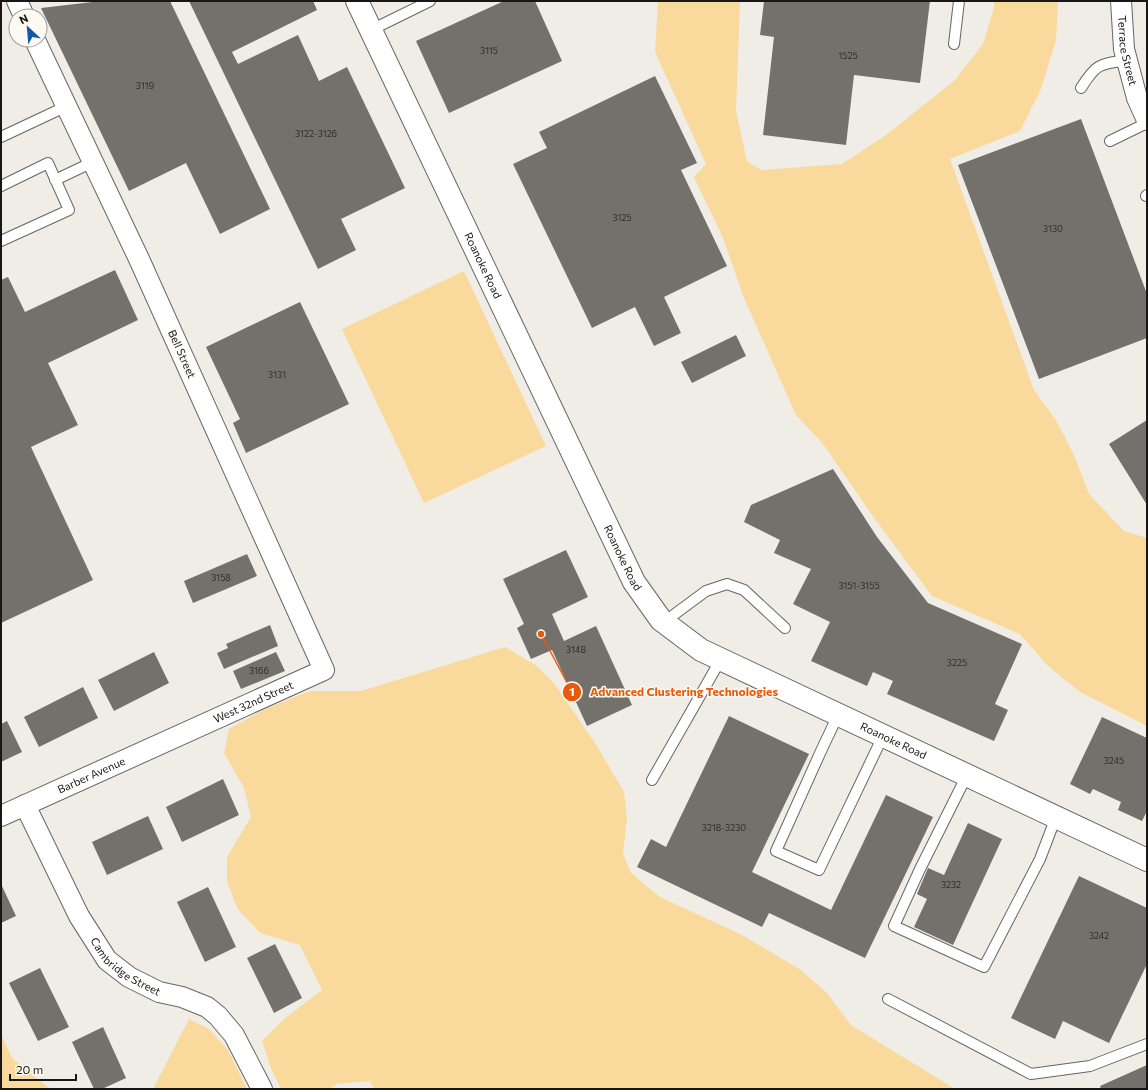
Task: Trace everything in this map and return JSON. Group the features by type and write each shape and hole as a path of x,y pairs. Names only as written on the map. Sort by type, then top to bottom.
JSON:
{"street":[{"name":"Roanoke Road","path":"357,1 634,582 661,620 701,650 721,660 1147,860"},
{"name":"Terrace Street","path":"1122,1 1124,49 1137,98 1147,122"},
{"name":"Bell Street","path":"39,48 140,259 324,670"},
{"name":"West 32nd Street","path":"182,734 324,670"},
{"name":"Barber Avenue","path":"1,816 182,734"},
{"name":"Cambridge Street","path":"25,805 79,916 107,960 129,977 159,992 182,997 207,1007 218,1016 234,1035 262,1089"}],"lane":[{"path":"371,30 430,1"},
{"path":"954,44 959,1"},
{"path":"1081,88 1091,72 1104,63 1127,60"},
{"path":"1,137 67,106"},
{"path":"1110,141 1147,122"},
{"path":"55,180 93,162"},
{"path":"1,186 48,164 69,210 1,241"},
{"path":"664,622 706,591 727,584 744,590 785,628"},
{"path":"652,780 721,660"},
{"path":"838,715 776,851 819,870 883,736"},
{"path":"967,775 920,869 894,926 984,967 1040,859 1056,817"},
{"path":"888,999 1031,1074 1090,1066 1147,1044"}],"shaded area":[{"path":"658,1 740,1 736,111 747,161 761,170 842,164 886,135 955,80 983,44 994,7 994,1 1058,1 1056,40 1041,89 1020,131 950,159 1034,390 1056,420 1074,455 1089,494 1124,531 1147,538 1147,726 1080,692 1047,665 1020,634 932,596 872,515 823,444 796,415 744,298 723,238 694,177 706,164 655,52"},
{"path":"464,271 546,446 424,503 342,329"},
{"path":"505,647 537,666 556,686 597,746 624,792 627,818 623,854 631,873 660,897 742,935 801,970 826,992 851,1025 955,1089 374,1089 370,1081 337,1084 329,1089 281,1089 271,1068 262,1041 284,1019 322,990 300,945 260,933 237,908 227,881 227,857 251,817 244,788 224,753 229,729 265,709 310,691 361,691"},
{"path":"189,1019 209,1029 228,1050 247,1089 153,1089"},
{"path":"1,1034 12,1058 50,1089 1,1089"}],"building":[{"path":"101,1 170,1 270,209 220,234 186,163 129,191 48,23 48,8 41,8"},
{"path":"189,1 313,1 317,10 232,52 238,64 298,35 319,81 347,67 405,188 341,219 356,250 318,269"},
{"path":"504,1 535,1 562,61 449,113 416,41"},
{"path":"764,1 930,1 920,83 854,75 846,145 763,135 774,37 760,35"},
{"path":"655,76 697,163 681,170 727,266 664,297 681,333 654,346 635,307 592,328 513,164 547,148 539,132"},
{"path":"1081,119 1147,294 1147,338 1039,379 958,165"},
{"path":"115,270 138,320 48,363 78,425 31,447 93,580 1,623 1,280 8,277 25,312"},
{"path":"300,302 349,404 246,453 233,423 240,419 206,347"},
{"path":"736,335 746,356 692,383 681,362"},
{"path":"1147,420 1147,505 1109,444"},
{"path":"833,469 877,537 928,603 1022,644 995,704 1008,710 994,741 887,694 893,681 873,672 867,686 811,661 830,622 793,604 811,569 774,553 780,540 744,522 751,505"},
{"path":"566,550 588,597 552,614 564,641 596,626 632,705 587,726 552,650 531,659 517,628 524,624 503,579"},
{"path":"247,554 257,576 193,603 184,581"},
{"path":"270,625 278,646 224,669 217,653 228,648 226,644"},
{"path":"154,652 169,683 114,711 98,680"},
{"path":"276,652 285,671 241,689 233,671"},
{"path":"83,687 98,718 39,747 24,717"},
{"path":"729,716 809,754 752,872 831,910 886,795 933,817 865,958 769,913 762,927 637,867 651,839 666,847"},
{"path":"1102,717 1147,738 1147,811 1142,821 1118,810 1121,802 1093,789 1090,794 1070,784"},
{"path":"7,721 22,752 1,762 1,724"},
{"path":"223,779 239,815 182,842 166,807"},
{"path":"148,816 163,849 107,875 92,842"},
{"path":"968,823 1002,839 953,945 914,927 927,899 917,894 928,868 944,875"},
{"path":"1079,876 1147,908 1147,964 1109,1043 1063,1021 1055,1039 1011,1018"},
{"path":"1,884 16,916 1,923"},
{"path":"208,887 236,947 205,962 177,902"},
{"path":"275,944 302,998 274,1013 247,958"},
{"path":"40,968 69,1027 38,1041 9,983"},
{"path":"103,1027 126,1078 102,1089 94,1089 72,1042"},
{"path":"1147,1065 1147,1089 1101,1089 1100,1086"}],"place":[{"name":"Advanced Clustering Technologies","path":"541,634"}]}
